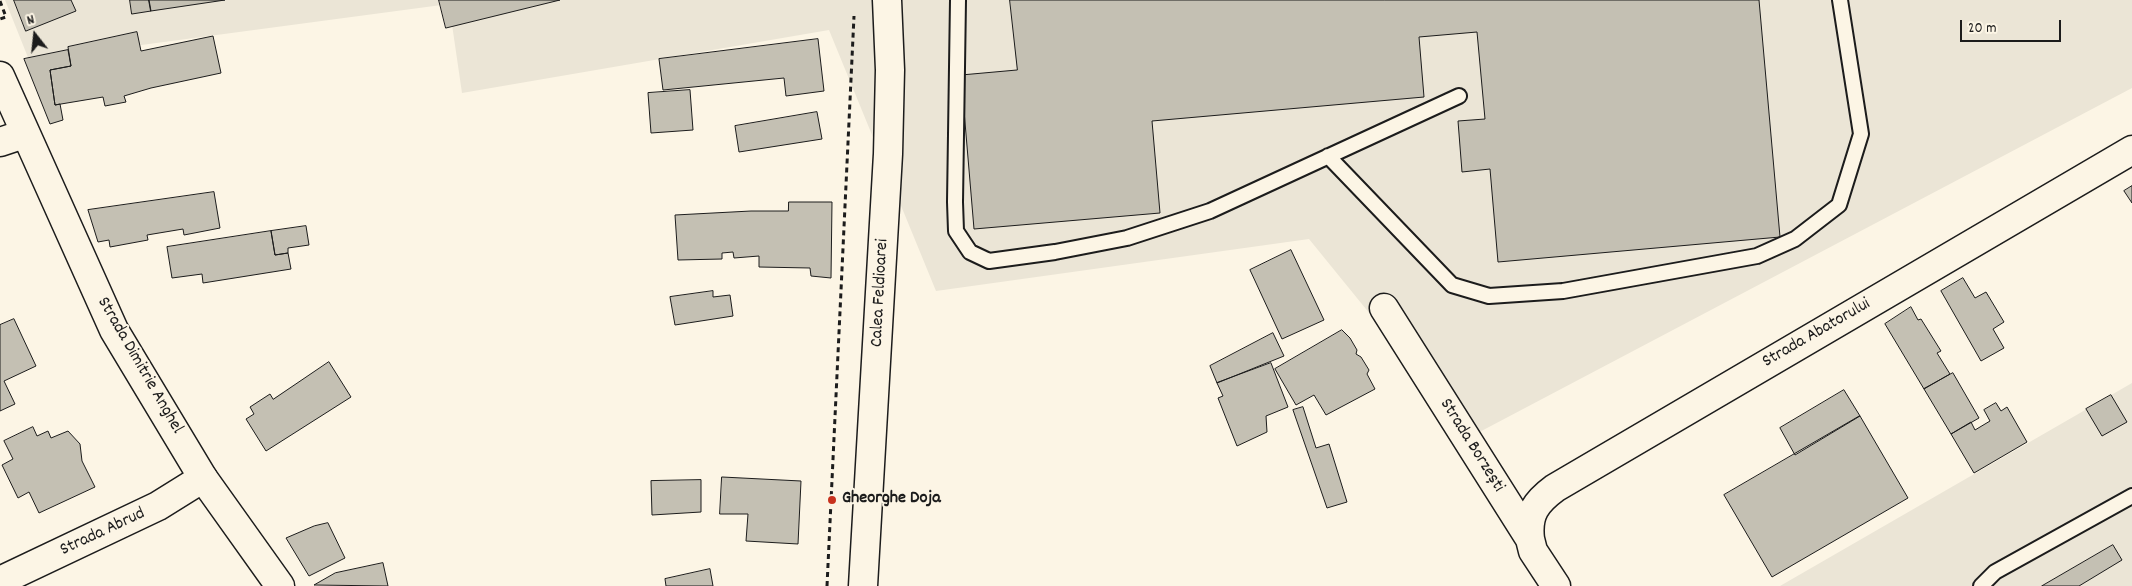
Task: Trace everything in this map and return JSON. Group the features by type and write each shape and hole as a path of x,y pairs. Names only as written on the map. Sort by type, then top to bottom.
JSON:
{"street":[{"name":"Calea Feldioarei","path":"863,586 888,154 890,70 887,0"},
{"name":"Strada Dimitrie Anghel","path":"0,76 12,138 114,330 203,478 280,586"},
{"name":"Strada Abatorului","path":"1530,539 1528,525 1531,512 1540,498 1555,488 2132,150"},
{"name":"Strada Borzești","path":"1384,308 1530,539 1533,551 1556,586"},
{"name":"Strada Abrud","path":"0,581 158,506 203,478"}],"lane":[{"path":"958,0 956,231 970,252 989,260 1055,252 1128,238 1210,211 1459,96"},
{"path":"1328,156 1452,285 1489,296 1564,290 1758,256 1795,239 1839,204 1860,134 1840,0"},
{"path":"1981,586 1995,572 2132,496"}],"path":[{"path":"0,0 6,17 0,18"},
{"path":"827,586 854,15"}],"shaded area":[{"path":"5,0 2132,0 2132,88 1470,437 1309,239 936,291 829,30 462,93 449,4 29,60"},
{"path":"2132,383 2132,586 1780,586"}],"building":[{"path":"14,0 71,0 76,11 26,31"},
{"path":"130,0 149,0 151,11 132,14"},
{"path":"149,0 225,0 151,11"},
{"path":"439,0 560,0 446,28"},
{"path":"1010,0 1759,0 1780,237 1498,262 1490,169 1462,172 1458,121 1485,119 1477,32 1419,37 1424,97 1152,121 1160,213 974,229 961,75 1017,70"},
{"path":"137,32 141,51 213,36 221,73 151,88 124,96 126,102 105,106 103,97 55,105 50,70 71,66 68,47"},
{"path":"818,39 824,91 786,96 784,78 663,90 659,59"},
{"path":"68,50 71,66 50,70 55,105 60,104 63,120 50,124 24,59"},
{"path":"690,90 693,130 651,133 648,93"},
{"path":"817,112 822,139 739,152 735,126"},
{"path":"2132,186 2132,203 2124,191"},
{"path":"214,192 220,228 184,235 183,229 147,235 148,240 110,247 109,240 98,242 88,210"},
{"path":"789,202 832,202 831,278 811,276 810,268 759,267 759,256 734,258 733,252 722,253 722,259 678,260 675,215 788,211"},
{"path":"306,226 309,245 288,248 288,253 275,255 271,231"},
{"path":"271,231 275,255 288,253 291,269 203,283 202,274 172,278 167,247"},
{"path":"1291,250 1324,320 1282,339 1250,270"},
{"path":"1963,278 1975,298 1986,292 2004,322 1993,329 2004,348 1981,361 1941,291"},
{"path":"713,291 713,297 730,295 733,316 675,325 670,297"},
{"path":"1911,307 1918,320 1921,319 1941,351 1937,353 1950,374 1924,389 1885,324"},
{"path":"14,319 36,366 4,381 15,404 0,411 0,325"},
{"path":"1342,330 1350,338 1357,350 1356,354 1361,357 1369,370 1367,374 1375,389 1326,415 1314,395 1296,405 1275,369"},
{"path":"1273,333 1284,356 1217,383 1210,366"},
{"path":"329,362 351,397 266,451 246,419 254,414 250,407 270,394 273,399"},
{"path":"1271,363 1288,407 1266,416 1267,432 1237,446 1218,398 1223,396 1217,383"},
{"path":"1953,373 1979,418 1951,434 1924,389"},
{"path":"1844,390 1860,416 1795,455 1780,428"},
{"path":"2111,395 2127,422 2102,436 2086,409"},
{"path":"1996,403 2001,411 2007,407 2027,442 1974,473 1951,434 1971,422 1975,430 1990,421 1984,410"},
{"path":"1303,407 1316,448 1329,444 1347,502 1327,508 1293,410"},
{"path":"1860,416 1908,498 1772,577 1724,495"},
{"path":"33,427 37,436 48,431 51,438 68,431 80,444 82,461 95,487 39,513 29,492 18,498 2,465 13,459 4,441"},
{"path":"722,477 801,481 798,544 746,541 748,514 720,514"},
{"path":"701,480 701,512 652,515 651,481"},
{"path":"328,523 345,558 309,576 286,538 314,526"},
{"path":"2113,545 2122,560 2079,586 2042,586"},
{"path":"383,563 388,586 314,585 335,573"},
{"path":"710,569 713,586 666,586 665,579"}],"place":[{"name":"Gheorghe Doja","path":"832,500"}]}
